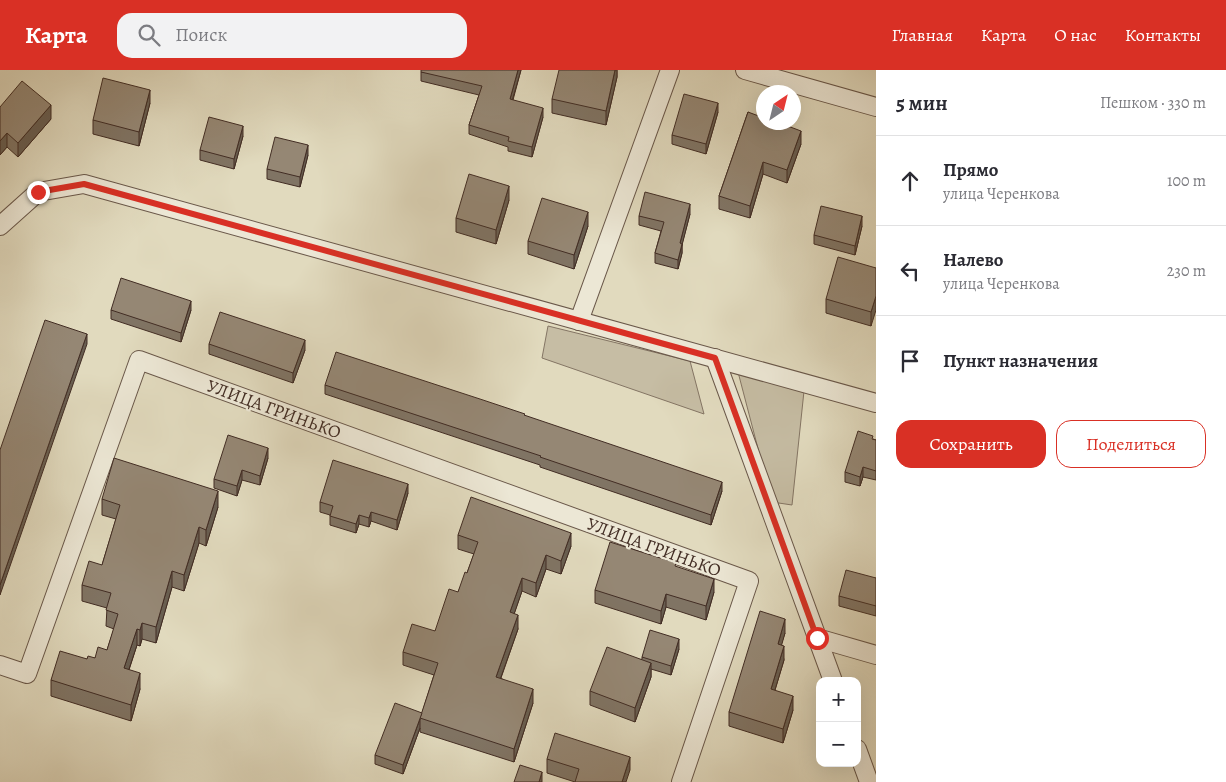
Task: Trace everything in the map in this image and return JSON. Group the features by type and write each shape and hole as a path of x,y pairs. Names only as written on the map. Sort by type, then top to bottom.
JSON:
{"street":[{"path":"579,321 670,70"},
{"path":"745,70 876,107"},
{"path":"0,226 38,192 84,184 876,403"},
{"path":"715,358 831,677"},
{"name":"УЛИЦА ГРИНЬКО","path":"0,665 28,674 139,360 749,581 681,782"},
{"path":"817,638 876,655"},
{"path":"861,760 869,782"}],"shaded area":[{"path":"548,326 690,361 704,414 542,358"},
{"path":"738,372 804,391 792,505 772,502"}],"building":[{"path":"421,70 518,70 510,99 543,108 532,147 508,141 509,137 469,125 482,86 421,72"},
{"path":"559,70 615,70 606,111 552,99"},
{"path":"103,78 150,90 139,132 93,120"},
{"path":"22,81 51,105 18,143 7,133 0,141 0,107"},
{"path":"684,94 718,103 706,144 672,135"},
{"path":"748,112 756,115 756,130 801,131 787,170 763,162 750,206 719,196"},
{"path":"209,117 243,126 234,159 200,150"},
{"path":"275,137 308,145 300,177 267,169"},
{"path":"469,174 509,186 496,230 456,218"},
{"path":"645,192 690,204 680,243 682,244 678,260 655,253 664,222 639,216"},
{"path":"542,198 588,212 574,255 528,241"},
{"path":"821,206 862,216 855,246 814,235"},
{"path":"838,257 876,268 876,296 871,312 826,299"},
{"path":"121,278 191,301 181,333 111,310"},
{"path":"220,312 305,340 293,373 209,344"},
{"path":"45,320 87,334 0,585 0,450"},
{"path":"336,352 525,414 722,482 711,515 541,456 325,385"},
{"path":"858,431 873,436 872,439 876,440 876,471 863,467 860,477 845,472"},
{"path":"228,435 268,448 260,476 242,470 237,486 214,479"},
{"path":"114,458 218,491 206,530 199,527 184,575 172,571 156,627 142,623 140,630 137,629 124,668 140,673 131,705 51,680 60,651 87,659 88,656 95,658 98,647 107,650 118,614 106,610 111,593 82,585 89,561 102,565 120,505 102,499"},
{"path":"333,460 408,484 397,520 371,512 369,518 359,515 356,524 330,516 333,506 320,502"},
{"path":"471,497 571,533 561,561 546,555 536,583 522,578 510,612 518,615 496,677 533,689 514,749 420,718 438,663 403,652 412,624 435,631 449,589 458,592 465,572 467,573 478,542 458,535"},
{"path":"610,542 676,563 675,566 714,579 706,606 666,594 661,611 595,590"},
{"path":"846,570 876,578 876,606 839,596"},
{"path":"760,611 785,619 778,644 784,646 771,689 793,696 783,729 729,712"},
{"path":"650,630 679,639 671,666 642,657"},
{"path":"607,647 651,663 635,708 590,691"},
{"path":"395,703 422,713 403,765 375,755"},
{"path":"555,733 630,757 622,782 575,782 579,769 547,759"},
{"path":"520,765 542,772 539,782 514,782"}],"route":[{"path":"38,192 84,184 715,358 817,638"}]}
